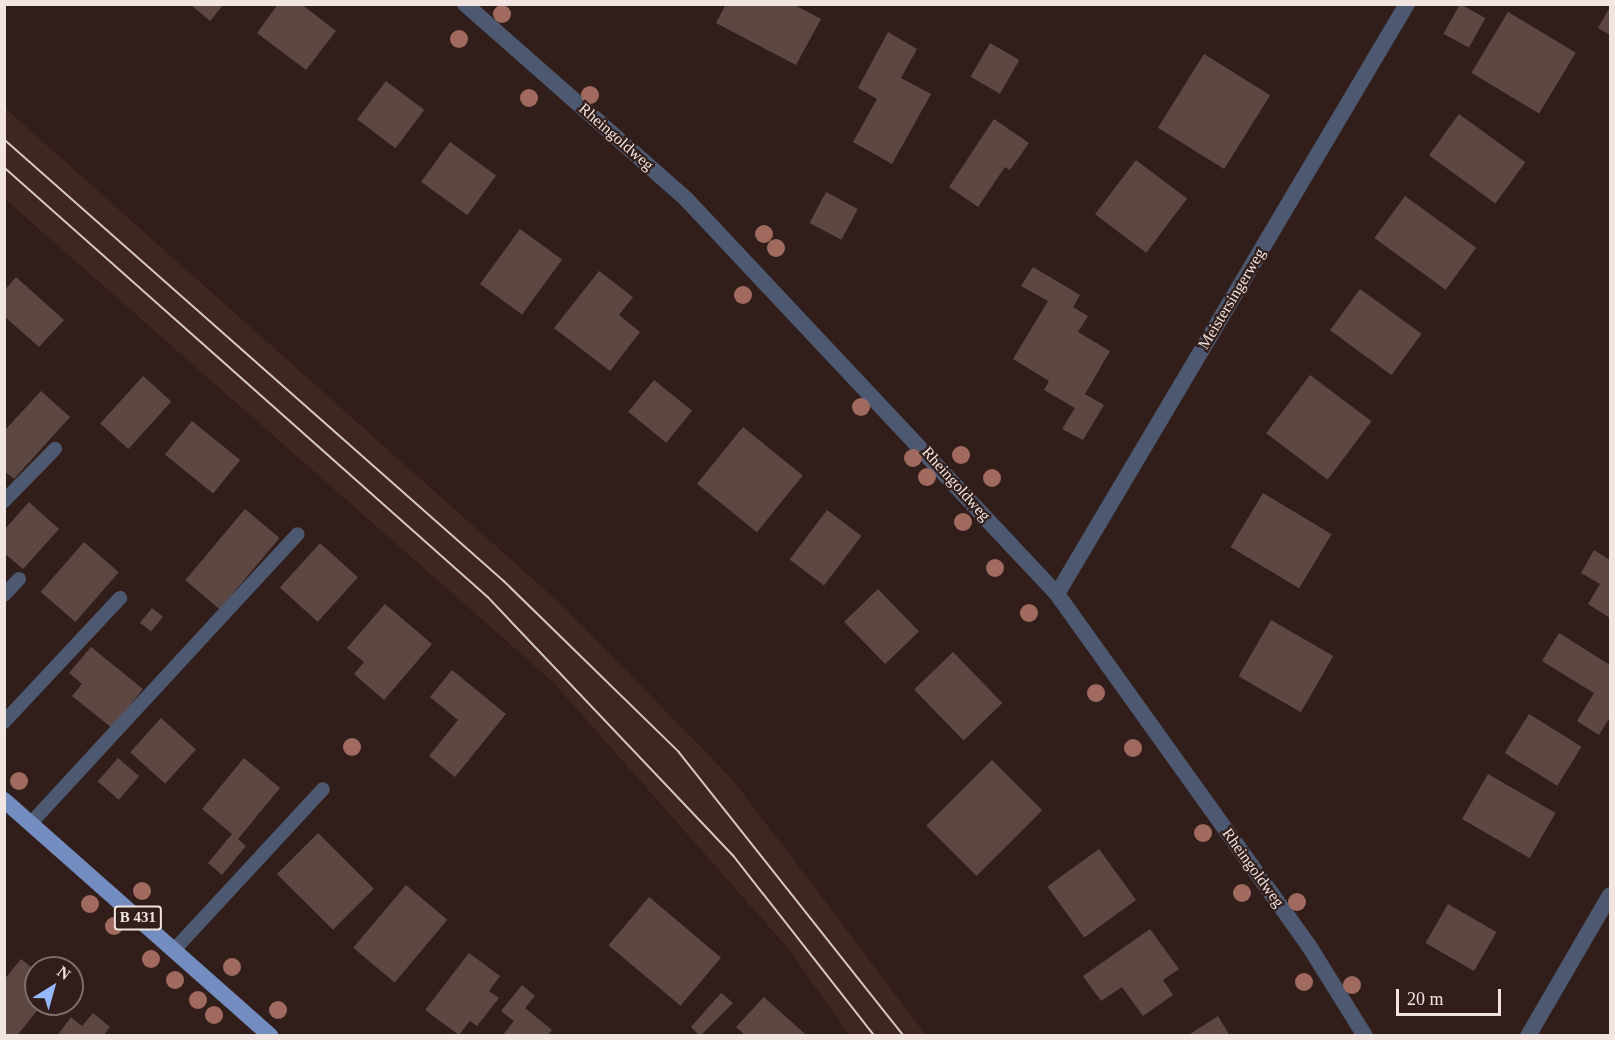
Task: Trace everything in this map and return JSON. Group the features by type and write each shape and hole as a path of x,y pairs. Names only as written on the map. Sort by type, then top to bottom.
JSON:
{"main road":[{"name":"B 431","path":"4,800 271,1035"}],"street":[{"name":"Rheingoldweg","path":"465,4 687,200 1057,594 1309,946 1365,1035"},
{"name":"Meistersingerweg","path":"1057,594 1407,4"},
{"path":"1528,1035 1611,895"}],"lane":[{"path":"4,501 55,448"},
{"path":"31,823 298,534"},
{"path":"4,595 19,579"},
{"path":"4,722 120,598"},
{"path":"174,950 323,789"}],"shaded area":[{"path":"5,108 564,607 733,780 926,1035 849,1035 787,947 553,682 5,199"}],"building":[{"path":"190,4 224,4 210,21"},
{"path":"278,4 301,4 336,31 306,70 257,33"},
{"path":"726,4 793,4 821,19 796,65 716,23"},
{"path":"1460,4 1485,18 1469,48 1444,34"},
{"path":"1610,7 1610,35 1598,28"},
{"path":"1508,12 1576,53 1539,114 1471,73"},
{"path":"888,32 917,49 901,78 931,94 892,164 853,142 877,99 858,88"},
{"path":"990,43 1019,60 1000,94 970,77"},
{"path":"1204,54 1270,95 1224,169 1158,128"},
{"path":"386,81 424,110 395,148 357,119"},
{"path":"1459,114 1525,162 1495,203 1429,155"},
{"path":"994,119 1029,143 1010,170 1005,167 978,207 949,187"},
{"path":"450,142 496,176 467,215 421,182"},
{"path":"1136,160 1187,199 1146,253 1095,214"},
{"path":"826,192 858,209 841,240 810,223"},
{"path":"1405,196 1476,248 1446,290 1374,238"},
{"path":"520,229 562,260 522,315 480,284"},
{"path":"1033,267 1080,295 1073,307 1088,316 1078,332 1110,351 1085,394 1104,405 1083,440 1062,429 1075,408 1044,390 1049,381 1013,359 1048,301 1021,286"},
{"path":"599,271 633,297 619,315 640,332 610,371 554,328"},
{"path":"16,277 64,320 39,347 4,316 4,291"},
{"path":"1360,289 1421,334 1392,375 1330,330"},
{"path":"1310,375 1371,421 1328,480 1266,433"},
{"path":"143,376 171,401 128,449 100,424"},
{"path":"654,380 692,411 666,443 628,412"},
{"path":"41,391 70,417 14,479 4,471 4,431"},
{"path":"192,421 240,460 213,493 165,454"},
{"path":"743,427 803,475 757,532 697,484"},
{"path":"1263,493 1332,534 1299,588 1231,547"},
{"path":"29,502 59,529 23,569 4,553 4,530"},
{"path":"245,509 279,538 220,609 185,580"},
{"path":"827,510 861,536 824,585 790,560"},
{"path":"84,542 119,572 75,622 41,592"},
{"path":"320,543 358,577 318,622 280,588"},
{"path":"1594,550 1610,560 1610,618 1588,604 1600,584 1581,573"},
{"path":"878,589 919,631 885,664 844,622"},
{"path":"385,604 432,644 384,700 354,674 364,662 347,648"},
{"path":"152,608 163,617 151,632 140,623"},
{"path":"1271,620 1333,656 1301,712 1238,676"},
{"path":"1559,633 1610,665 1610,717 1599,735 1577,721 1594,693 1542,661"},
{"path":"91,647 143,689 112,728 72,696 82,684 69,673"},
{"path":"953,652 1002,703 963,741 914,690"},
{"path":"452,670 506,714 455,777 429,756 458,720 430,697"},
{"path":"1529,714 1582,747 1557,786 1505,753"},
{"path":"161,718 196,749 165,784 130,752"},
{"path":"118,758 139,776 119,800 98,781"},
{"path":"244,758 280,788 238,839 246,846 222,875 208,863 232,834 202,809"},
{"path":"992,760 1042,810 976,876 926,826"},
{"path":"1488,774 1556,813 1530,858 1462,819"},
{"path":"318,833 374,889 333,930 277,874"},
{"path":"1099,849 1136,900 1084,938 1047,887"},
{"path":"406,885 447,920 395,983 353,948"},
{"path":"649,897 721,957 681,1006 609,945"},
{"path":"1448,904 1496,932 1474,971 1426,943"},
{"path":"1150,929 1179,969 1163,980 1173,995 1143,1016 1122,987 1101,1001 1083,976"},
{"path":"469,953 500,976 489,991 499,998 477,1026 470,1021 459,1035 425,1010"},
{"path":"21,959 24,961 24,1016 33,1016 17,1036 4,1036 4,980"},
{"path":"522,985 535,996 525,1008 552,1030 547,1036 502,1036 514,1021 501,1011"},
{"path":"721,993 733,1003 700,1036 691,1027"},
{"path":"764,997 805,1034 804,1036 746,1036 736,1027"},
{"path":"93,1013 110,1027 103,1036 57,1036 71,1017 82,1026"},
{"path":"1218,1016 1230,1036 1187,1036"}],"tram line":[{"path":"4,139 504,581 679,752 904,1036"},
{"path":"4,167 488,597 733,855 875,1036"}]}
